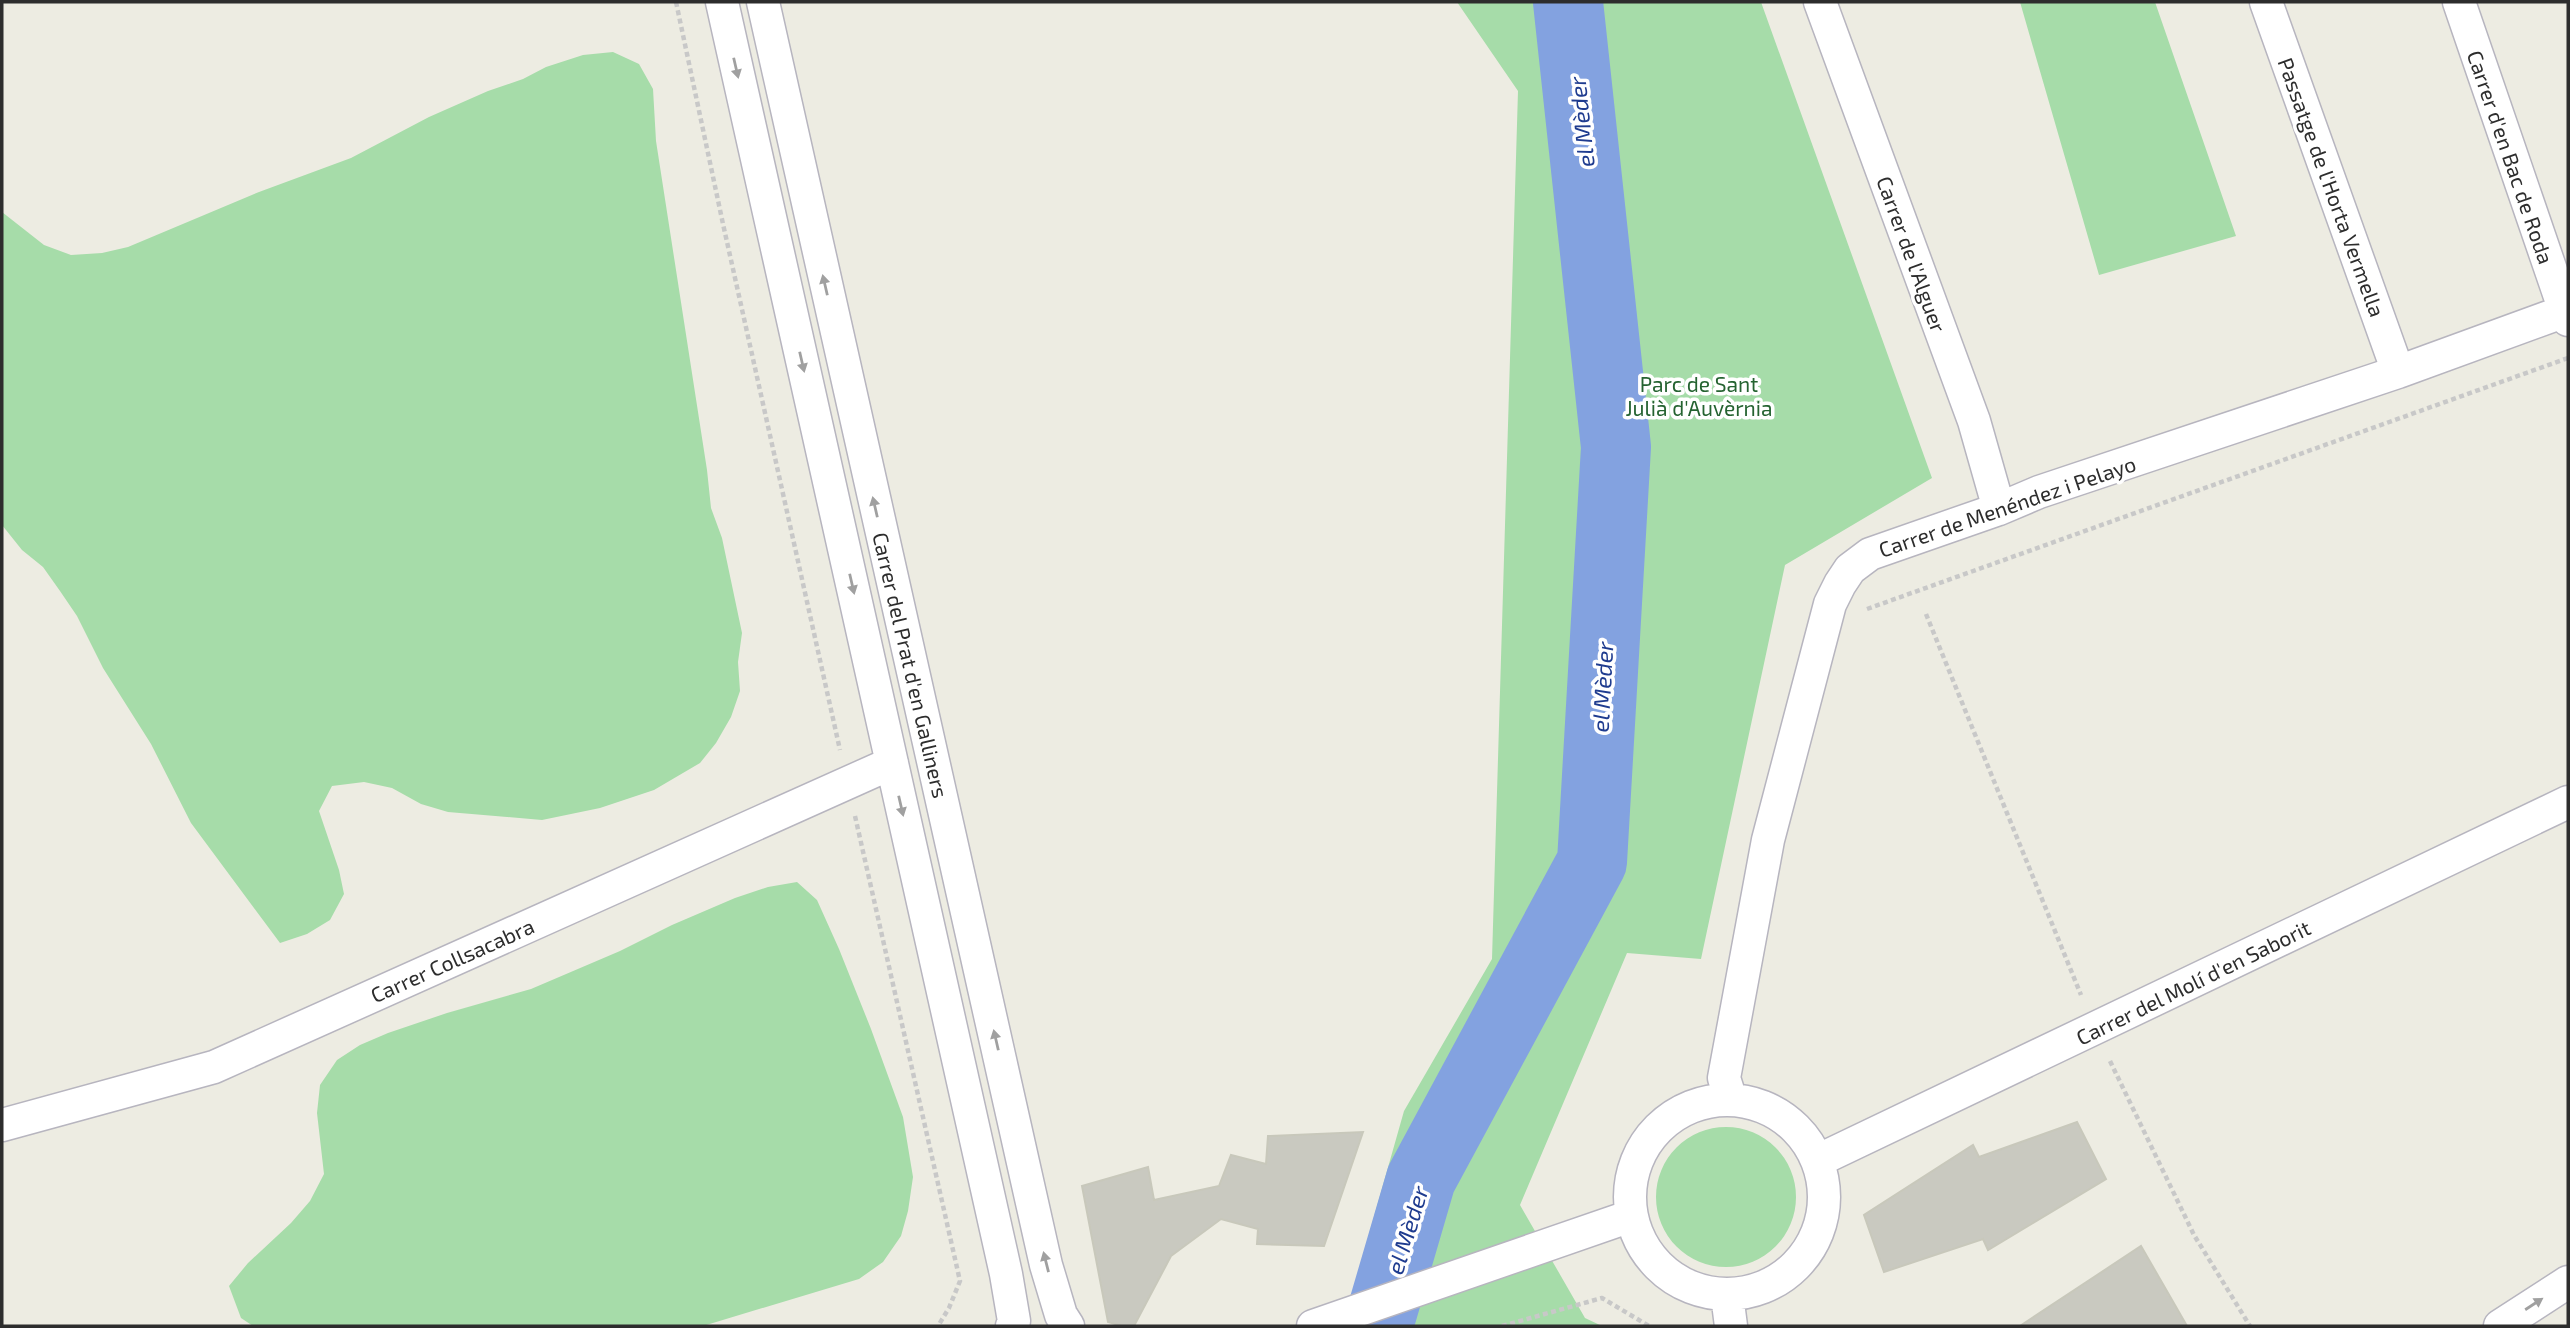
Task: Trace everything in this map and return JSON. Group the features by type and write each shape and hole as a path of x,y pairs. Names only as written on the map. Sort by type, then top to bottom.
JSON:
{"street":[{"name":"Carrer del Prat d'en Galliners","path":"722,2 1006,1274 1014,1321 1012,1326"},
{"name":"Carrer del Prat d'en Galliners","path":"763,2 1043,1251 1062,1315 1068,1326"},
{"name":"Carrer de l'Alguer","path":"1820,2 1973,421 1999,509"},
{"name":"Passatge de l'Horta Vermella","path":"2266,2 2398,372"},
{"name":"Carrer d'en Bac de Roda","path":"2459,2 2567,314"},
{"name":"Carrer de Menéndez i Pelayo","path":"1731,1100 1724,1078 1768,840 1829,604 1850,569 1870,554 1999,509 2039,492 2567,314"},
{"name":"Carrer Collsacabra","path":"2,1125 214,1067 892,763"},
{"name":"Carrer del Molí d'en Saborit","path":"1817,1161 2568,802"},
{"path":"1731,1100 1758,1105 1783,1118 1803,1137 1817,1161 1824,1188 1823,1216 1813,1243 1797,1266 1774,1283 1746,1293 1727,1295 1700,1291 1676,1280 1656,1263 1640,1241 1631,1216 1630,1187 1638,1158 1653,1134 1675,1115 1702,1103 1731,1100"},
{"path":"1316,1325 1631,1216"},
{"path":"2500,1326 2568,1282"},
{"path":"1727,1295 1731,1326"}],"path":[{"path":"676,2 723,224 960,1281 938,1326"},
{"path":"1854,614 2568,358"},
{"path":"1926,614 2094,1029 2194,1235 2250,1326"},
{"path":"1502,1326 1602,1298 1649,1326"}],"green space":[{"name":"Parc de Sant Julià d'Auvèrnia","path":"1457,2 1761,2 1932,478 1785,565 1701,959 1627,953 1520,1205 1585,1318 1602,1326 1343,1326 1404,1111 1492,959 1518,91"},
{"path":"2020,2 2155,2 2236,236 2099,275"},
{"path":"613,52 639,64 653,89 656,141 711,508 722,538 742,633 738,662 740,691 731,717 700,763 654,790 600,808 542,820 448,812 421,804 392,788 364,782 332,786 319,811 339,870 344,894 330,920 307,934 280,943 191,823 151,744 103,668 77,616 43,567 22,550 2,525 2,212 44,245 71,255 102,253 128,247 259,192 351,158 429,117 546,67 583,55"},
{"path":"797,882 817,900 871,1029 903,1117 913,1177 901,1236 883,1262 859,1279 703,1326 253,1326 241,1318 229,1286 248,1263 291,1223 310,1201 324,1174 317,1113 320,1085 337,1060 360,1045 388,1033 531,989 735,898 768,887"},
{"path":"1726,1127 1753,1132 1776,1147 1791,1170 1796,1197 1791,1224 1776,1247 1753,1262 1726,1267 1699,1262 1676,1247 1661,1224 1656,1197 1661,1170 1676,1147 1699,1132"}],"building":[{"path":"2077,1122 2106,1179 1988,1250 1983,1239 1884,1272 1864,1215 1973,1145 1979,1157"},
{"path":"1363,1132 1324,1246 1257,1244 1258,1229 1221,1219 1171,1256 1134,1326 1108,1322 1082,1186 1148,1167 1154,1200 1219,1186 1231,1155 1266,1164 1268,1136"},
{"path":"2141,1246 2187,1326 2020,1326"}],"waterway":[{"name":"el Mèder","path":"1378,1326 1421,1179 1592,862 1616,447 1568,2"}]}
